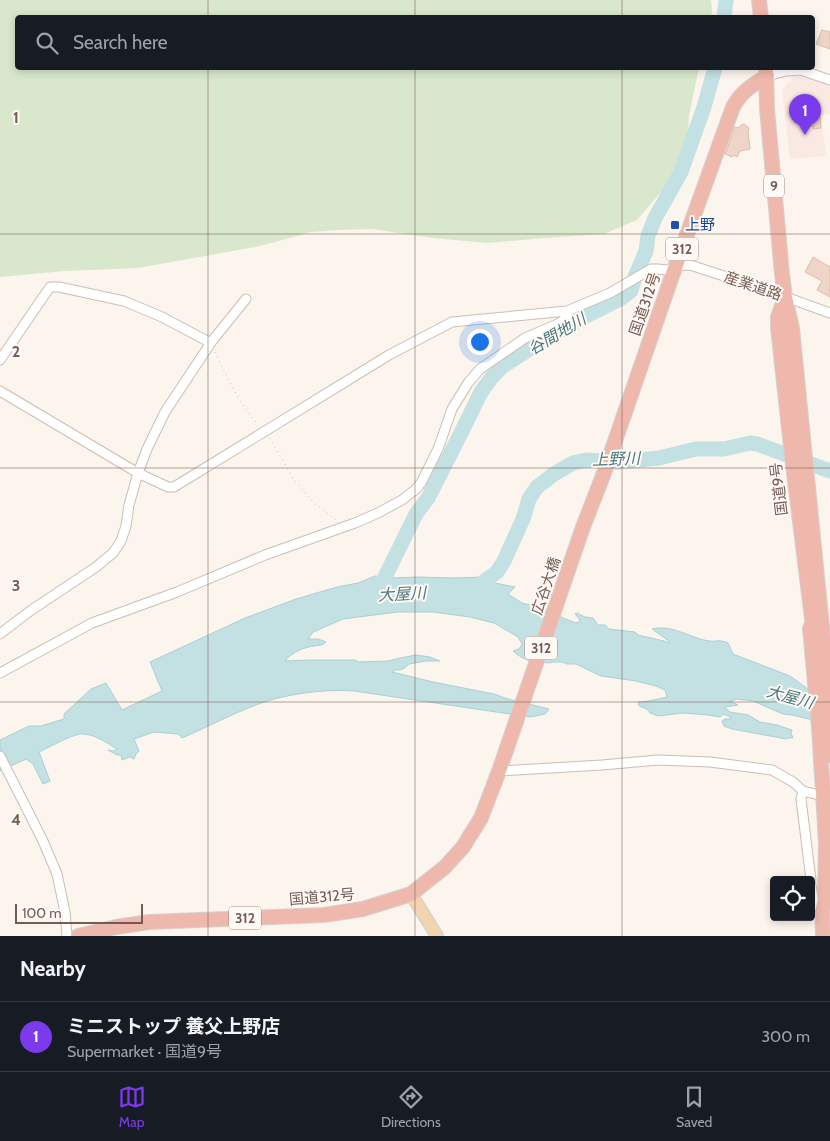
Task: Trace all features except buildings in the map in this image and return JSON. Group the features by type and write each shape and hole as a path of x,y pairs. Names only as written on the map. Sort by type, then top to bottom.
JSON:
{"highway":[{"path":"759,0 761,15"},
{"name":"国道312号","path":"583,527 604,473 733,107 739,97 767,72"},
{"name":"国道9号","path":"767,72 768,119 782,274 792,328 807,471 816,609"},
{"name":"国道9号","path":"785,297 778,317 778,328 793,465 816,609"},
{"name":"広谷大橋","path":"500,770 583,527"},
{"path":"816,609 821,639 822,708 830,755"},
{"path":"816,609 821,639 819,728 826,844 825,900 822,912 823,936"},
{"name":"国道312号","path":"78,936 149,922 324,915 363,909 411,894 445,867 463,847 481,818 500,770"}],"main road":[{"path":"411,894 436,936"}],"street":[{"path":"767,72 802,70 830,80"},
{"name":"産業道路","path":"567,311 610,293 651,270 667,270 676,266 690,265 830,313"},
{"path":"0,360 50,287 59,287 124,301 162,317 211,343"},
{"path":"0,634 113,553 121,540 126,526 129,505 138,472 147,449 166,412 211,343 246,300"},
{"path":"0,391 138,472 168,487 174,487 389,355 452,322 567,311 566,318 560,323 525,338 480,369 468,383 452,410 438,449 421,482 416,489 402,500 378,514 265,555 177,592 92,623 0,673"},
{"path":"0,756 43,841 56,874 65,912 67,936"},
{"path":"500,770 658,760 710,762 772,770 793,782 803,791 815,794"},
{"path":"803,791 801,799 811,876"},
{"path":"815,907 816,913 822,922"}],"path":[{"path":"211,343 239,398 252,419 265,431 294,480 314,503 346,526"}],"shaded area":[{"path":"797,75 830,86 830,114 821,115 826,156 790,159 782,91 792,81 791,77"}],"green space":[{"path":"0,0 711,0 711,15 15,15 15,70 699,70 689,116 687,147 672,179 637,220 604,234 487,243 433,238 372,229 337,230 310,232 255,247 138,268 65,271 0,277"}],"water":[{"name":"大屋川","path":"497,572 489,582 515,587 508,594 522,603 543,608 576,623 580,620 575,614 577,613 593,618 598,625 605,625 609,629 635,632 638,635 669,643 652,629 667,628 709,641 728,643 733,654 790,676 808,689 830,691 830,724 783,714 753,701 737,699 730,701 738,705 725,707 730,712 748,715 760,722 792,730 793,738 786,739 732,729 724,726 722,721 731,717 723,714 720,717 683,713 658,716 638,705 638,702 667,697 665,690 656,686 601,676 576,664 528,660 513,651 519,649 522,644 518,637 494,623 470,617 433,612 397,612 343,619 313,632 308,639 318,639 326,642 322,645 298,651 285,661 356,660 358,662 388,661 416,655 430,657 440,661 409,664 403,669 392,672 494,694 549,709 545,714 530,717 354,691 310,692 267,701 182,738 178,734 154,732 134,739 139,751 134,759 130,757 122,760 121,755 108,750 114,751 117,749 97,738 84,734 75,735 39,752 50,781 43,784 33,764 26,759 0,771 0,740 29,726 41,726 64,719 64,714 91,689 106,683 122,710 162,691 150,662 245,618 296,599 358,583 375,576 391,578 455,578 482,577"}],"waterway":[{"name":"谷間地川","path":"724,15 726,0"},
{"name":"谷間地川","path":"375,594 416,514 428,498 481,392 492,377 503,366 545,339 620,299 631,291 646,251 648,236 655,218 681,172 704,107 714,70"},
{"name":"上野川","path":"479,585 497,572 504,561 523,519 529,499 537,487 573,463 586,460 618,462 659,458 696,449 724,449 750,443 830,471"}],"place":[{"name":"ミニストップ 養父上野店","path":"805,135"},
{"name":"上野","path":"675,225"}]}
